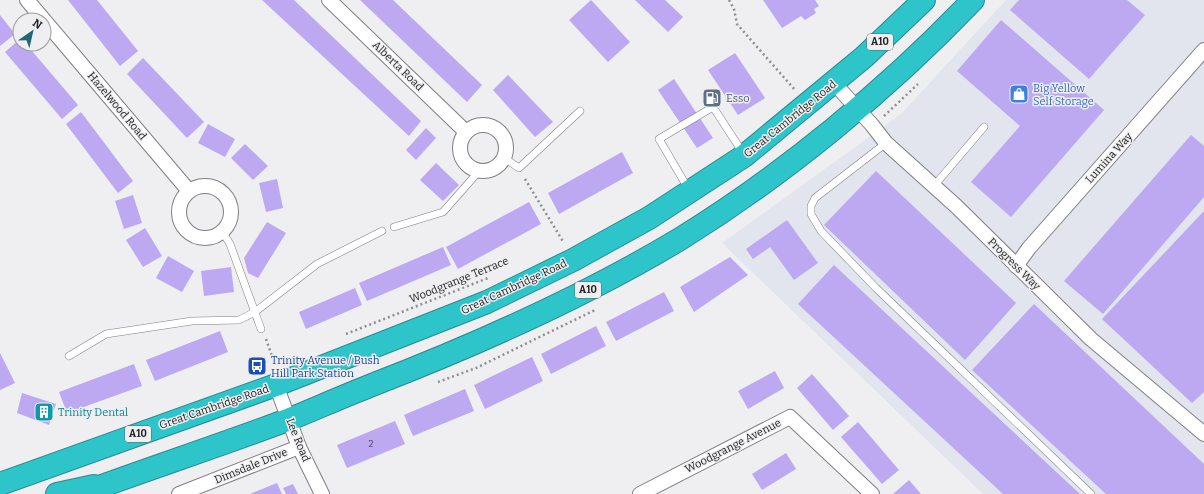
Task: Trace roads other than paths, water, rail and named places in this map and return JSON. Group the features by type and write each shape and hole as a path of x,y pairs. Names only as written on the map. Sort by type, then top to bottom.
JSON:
{"highway":[{"name":"Great Cambridge Road","path":"0,484 276,385 487,302 612,239 690,192 744,156 834,83 924,0"},
{"name":"A10","path":"80,494 289,419 495,336 610,278 668,246 714,217 757,187 858,109 944,30 973,0"},
{"name":"A10","path":"57,494 114,482"}],"street":[{"name":"Hazelwood Road","path":"27,0 189,191"},
{"name":"Alberta Road","path":"329,0 466,132"},
{"name":"Lumina Way","path":"1016,266 1029,248 1204,50"},
{"name":"Progress Way","path":"834,83 886,143 934,186 1091,339 1204,434"},
{"path":"478,126 492,127 502,137 505,143 503,157 494,168 480,170 473,168 463,159 460,145 466,132 478,126"},
{"path":"202,187 215,188 228,199 231,216 228,224 222,232 215,236 199,237 185,228 181,221 180,205 189,191 202,187"},
{"name":"Lee Road","path":"276,385 299,447 322,494"},
{"name":"Woodgrange Avenue","path":"640,494 790,417 868,493"},
{"name":"Dimsdale Drive","path":"180,494 299,447"}],"lane":[{"path":"690,192 660,139 713,107 744,156"},
{"path":"503,157 519,168 580,111"},
{"path":"934,186 984,127"},
{"path":"886,143 815,198 811,206 811,214 821,231 876,288 1091,494"},
{"path":"394,227 443,212 480,170"},
{"path":"68,356 106,334 192,321 239,320 255,312 316,264 382,231"},
{"path":"222,232 230,244 261,329"}],"place":[{"name":"Big Yellow Self Storage","path":"1019,94"},
{"name":"Esso","path":"712,98"},
{"name":"Trinity Avenue / Bush Hill Park Station","path":"257,366"},
{"name":"Trinity Dental","path":"44,412"}]}
